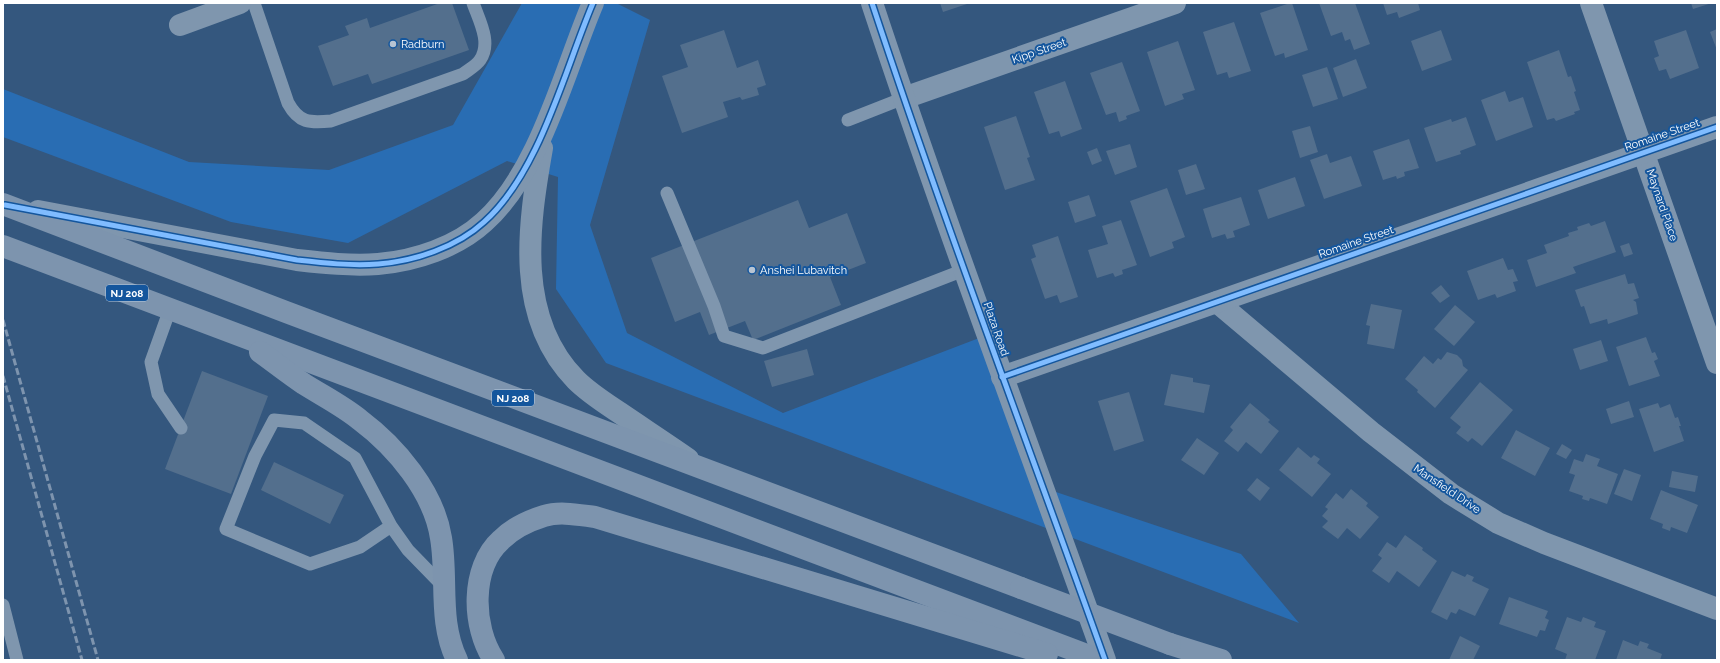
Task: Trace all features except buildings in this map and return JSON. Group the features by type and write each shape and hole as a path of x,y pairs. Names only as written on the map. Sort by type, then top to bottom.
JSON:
{"highway":[{"name":"NJ 208","path":"4,204 704,470 1214,660"},
{"name":"NJ 208","path":"11,249 1039,644 1100,660"},
{"path":"236,335 304,384 334,401 362,420 408,469 427,494 439,521 443,550 444,614 451,647 457,660"},
{"path":"494,660 482,634 478,610 479,585 485,562 500,540 520,526 545,515 571,513 596,517 1039,644 1069,660"},
{"path":"1170,644 1221,660"}],"street":[{"path":"180,25 240,3"},
{"path":"4,204 297,260 338,264 379,264 419,256 452,244 484,222 511,190 526,165 546,123 593,3"},
{"name":"Plaza Road","path":"872,3 964,270 1105,660"},
{"name":"Kipp Street","path":"904,98 1175,3"},
{"name":"Maynard Place","path":"1592,3 1717,362"},
{"path":"546,123 533,205 530,265 533,300 542,330 558,359 577,381 604,403 704,470"},
{"name":"Romaine Street","path":"1002,377 1717,127"},
{"name":"Mansfield Drive","path":"1217,302 1371,432 1451,494 1498,523 1544,543 1717,609"}],"lane":[{"path":"254,3 288,103 295,115 311,123 331,121 463,74 480,60 484,48 484,33 473,3"},
{"path":"848,120 904,98"},
{"path":"667,193 714,306 724,336 763,348 964,270"},
{"path":"170,309 151,362 158,394 181,428"},
{"path":"391,526 360,547 310,564 226,529 251,455 274,420 304,423 355,458 391,526 408,550 444,588"},
{"path":"3,605 18,660"}],"shaded area":[{"path":"522,3 616,3 650,20 590,225 627,333 783,413 987,335 1044,488 1241,554 1299,623 606,363 556,289 558,177 507,161 348,243 231,222 3,137 3,89 189,162 329,170 453,125"}],"railway":[{"path":"3,320 98,660"},
{"path":"3,376 82,660"}],"cycle path":[{"path":"5,205 297,260 368,265 406,260 421,256 461,239 473,231 504,201 521,176 549,119 593,3"},
{"path":"872,3 957,250 1105,660"},
{"path":"1002,377 1717,127"}],"place":[{"name":"Radburn","path":"393,44"},
{"name":"Anshei Lubavitch","path":"752,270"}]}
